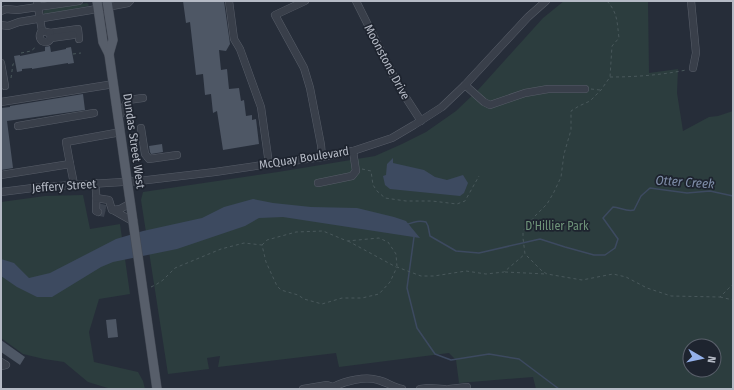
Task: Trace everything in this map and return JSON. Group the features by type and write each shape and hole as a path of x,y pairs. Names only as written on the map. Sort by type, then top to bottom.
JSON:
{"main road":[{"name":"Dundas Street West","path":"108,4 113,40 109,54"},
{"name":"Dundas Street West","path":"98,5 103,42 109,54 114,84 157,389"}],"street":[{"path":"1,11 17,10 38,4 79,1"},
{"path":"1,25 8,26 19,22 98,5 128,3 130,1"},
{"path":"229,1 234,39 240,49 261,107 269,164"},
{"path":"305,1 275,15 304,68 310,88 322,157"},
{"name":"Moonstone Drive","path":"356,1 399,88 421,121"},
{"name":"McQuay Boulevard","path":"128,181 215,172 322,157 353,151 392,138 442,107 465,85 528,17 546,1"},
{"path":"691,1 696,53 693,68"},
{"path":"38,4 42,31 40,36 42,41 48,42 51,35"},
{"path":"42,31 51,35 76,37"},
{"path":"1,63 5,86"},
{"path":"1,102 114,84"},
{"path":"465,85 484,102 490,105 525,93 548,89 585,89"},
{"path":"119,117 128,100 143,98"},
{"path":"18,126 94,113"},
{"path":"140,128 145,154 149,159 177,155"},
{"path":"74,184 66,142 121,132"},
{"path":"318,183 352,176 356,170 353,151"},
{"path":"1,175 70,164"},
{"name":"Jeffery Street","path":"1,192 74,184 128,181"},
{"path":"95,183 97,192 96,198 104,210 134,227"},
{"path":"96,198 108,200 104,210"},
{"path":"104,210 120,208 131,203"},
{"path":"1,362 6,365 1,366"},
{"path":"304,389 327,385 333,388 343,382 372,379 377,379 402,389"},
{"path":"449,389 467,387"},
{"path":"420,389 444,389"}],"path":[{"path":"547,274 542,272 525,254 523,230 547,204 554,192 560,177 564,154 571,130 571,111 590,101 601,90 610,77 612,46 619,38 617,16 612,6 607,1"},
{"path":"21,53 33,50 42,41"},
{"path":"72,54 81,52"},
{"path":"10,80 13,64 16,63"},
{"path":"610,77 661,74 693,68"},
{"path":"585,89 601,90"},
{"path":"356,168 371,171 373,184 377,191 385,198 406,201 432,201 457,204 465,201 479,176"},
{"path":"151,287 163,280 175,268 221,249 244,244 262,245 267,240 296,232 323,231 347,240 397,267 421,276 434,276 466,271 486,274 504,272 547,274 582,280 613,274 626,277 647,288 671,296 733,300"},
{"path":"262,245 266,262 277,286 281,290 322,304 342,298 362,298 380,294 390,282 397,267 396,254 388,242 379,238 347,240"},
{"path":"504,272 525,254"},
{"path":"720,298 733,284"}],"green space":[{"name":"D'Hillier Park","path":"564,1 648,1 649,73 678,69 677,93 683,131 709,117 718,116 733,111 733,389 536,389 533,377 459,383 456,360 449,353 339,367 336,353 218,367 220,356 207,358 209,369 168,374 141,200 143,192 375,156 426,132 456,111 478,90 543,18"},
{"path":"87,3 89,5 88,6 44,14 43,12 45,10"},
{"path":"83,195 90,229 120,224 130,294 99,299 89,332 94,362 138,372 145,389 111,389 88,382 64,362 23,354 1,338 1,202 45,196"}],"water":[{"path":"393,158 393,163 424,170 435,177 447,180 463,175 468,183 464,193 460,196 390,189 385,185 383,176 386,175 387,164"},
{"path":"253,199 273,203 311,207 357,208 406,221 420,238 283,217 259,218 245,226 177,249 113,262 101,267 52,297 37,297 17,287 1,276 1,259 14,263 29,278 50,273 116,239 143,231 202,218 224,207"}],"building":[{"path":"183,1 224,1 230,44 226,51 219,50 221,70 227,69 229,89 239,88 241,101 244,100 246,116 252,115 252,120 256,119 259,144 223,150 217,111 213,113 211,94 205,95 203,74 196,75 190,22 186,23"},
{"path":"50,46 51,52 71,47 74,63 22,69 22,71 17,72 14,56 45,51 45,47"},
{"path":"83,94 85,110 7,121 13,168 1,170 1,108"},
{"path":"162,144 163,152 151,154 149,146"},
{"path":"116,319 118,337 108,338 106,320"},
{"path":"1,340 25,357 20,365 1,352"}],"waterway":[{"name":"Otter Creek","path":"408,224 419,221 426,222 430,236 456,251 479,253 540,239 594,255 605,255 615,248 618,239 603,218 613,207 634,210 641,196 650,188 687,193 710,191 733,196"},
{"path":"414,237 407,288 417,328 435,354 451,360 489,354 519,359 559,389"}],"tunnel":[{"path":"99,207 107,209"},
{"path":"98,212 106,214"}]}
